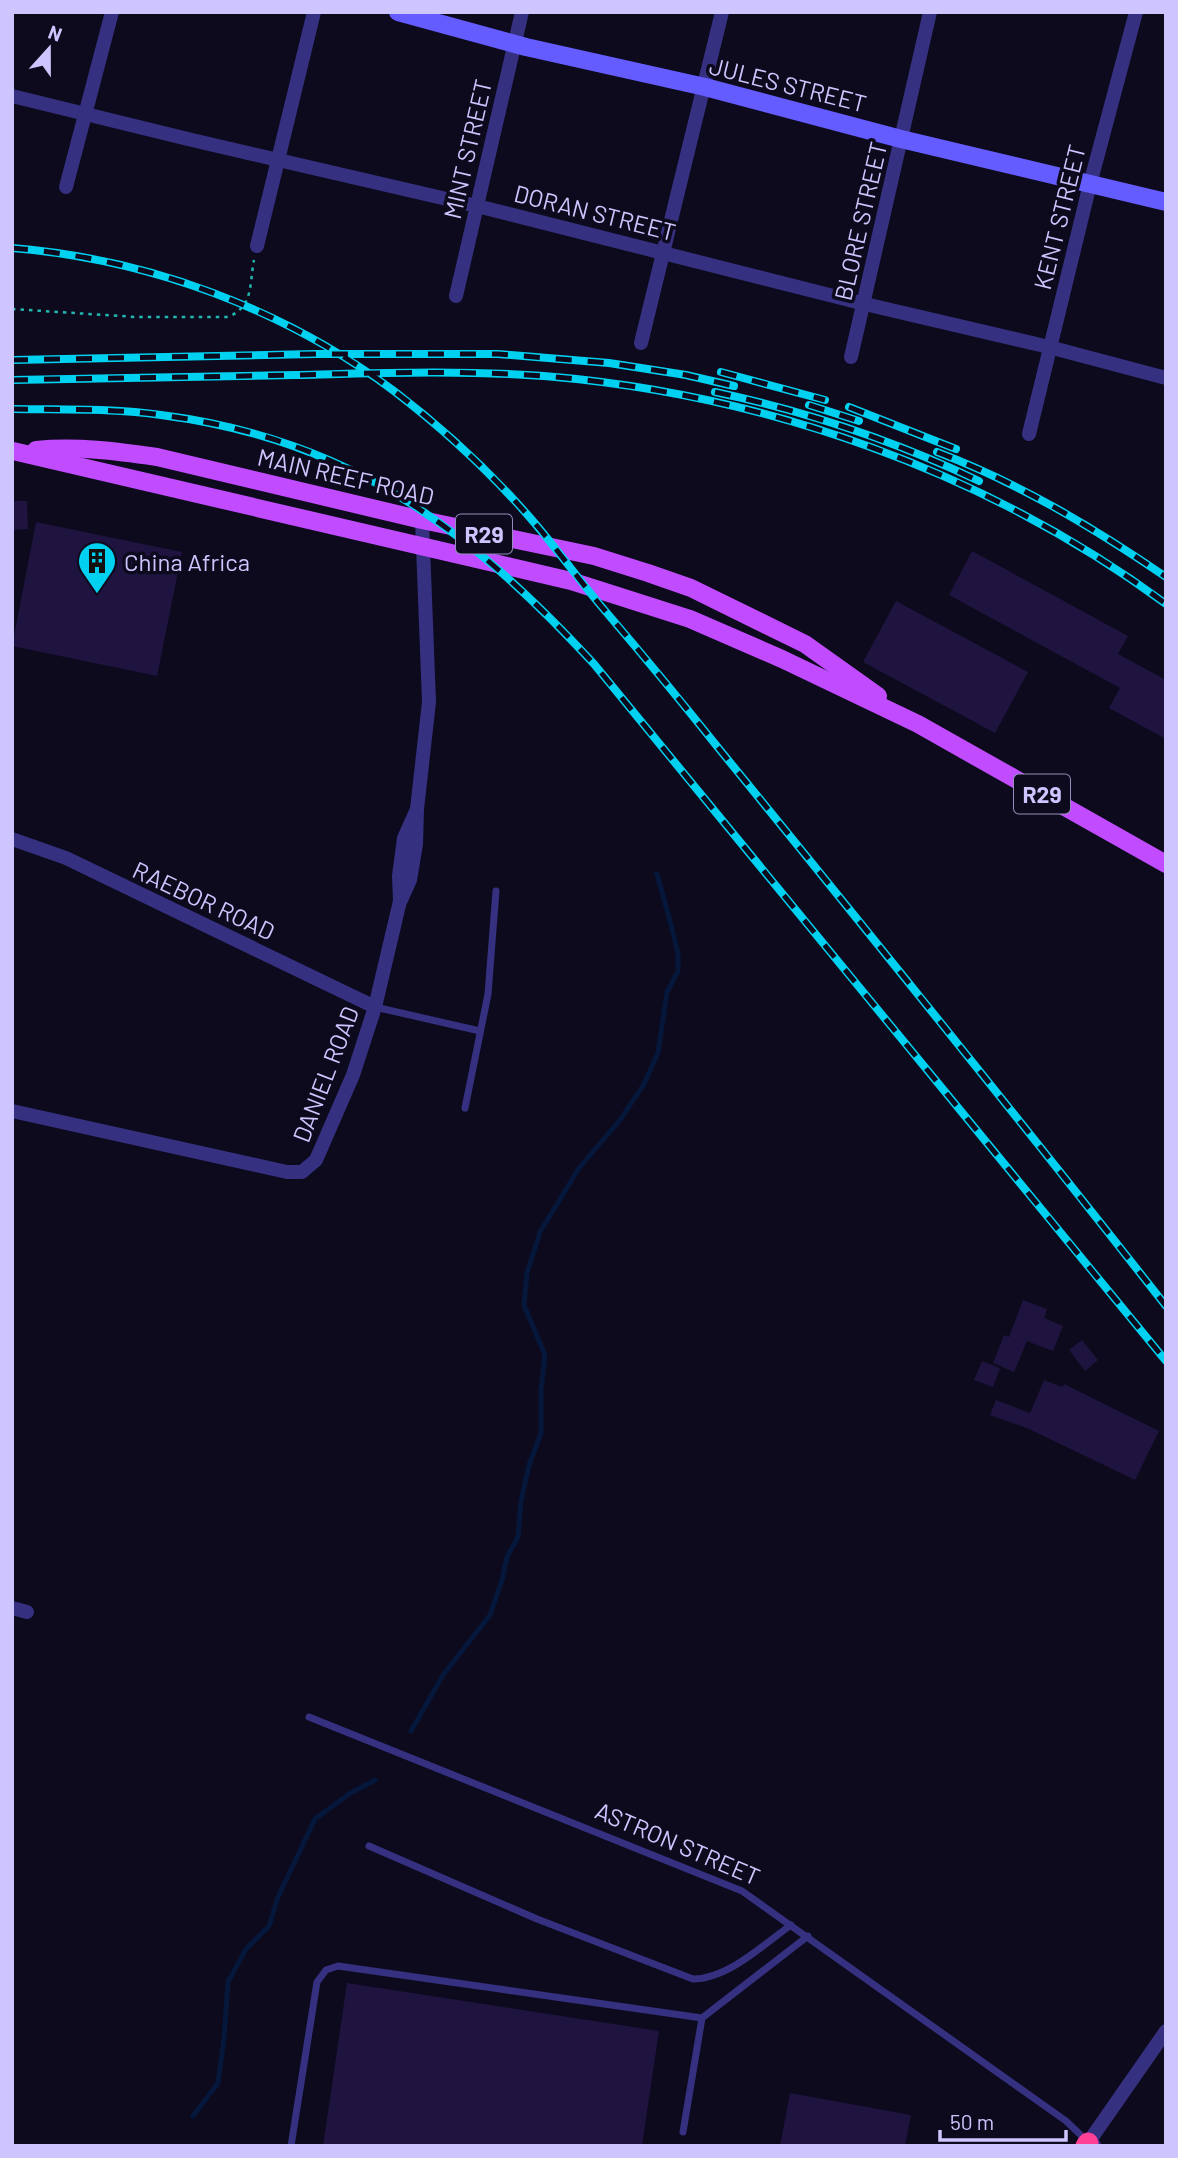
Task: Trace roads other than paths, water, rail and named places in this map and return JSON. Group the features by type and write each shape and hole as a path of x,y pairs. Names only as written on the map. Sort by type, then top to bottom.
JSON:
{"main road":[{"name":"JULES STREET","path":"398,12 901,139 1166,202"},
{"name":"MAIN REEF ROAD","path":"13,452 68,447 157,457 422,520 594,556 702,593 805,644 918,724"},
{"name":"MAIN REEF ROAD","path":"13,452 571,581 690,619 918,724 1166,864"},
{"path":"520,569 521,542"}],"street":[{"path":"66,187 112,12"},
{"path":"257,246 314,12"},
{"name":"MINT STREET","path":"456,296 522,12"},
{"path":"641,343 722,12"},
{"name":"BLORE STREET","path":"851,357 930,12"},
{"name":"KENT STREET","path":"1029,434 1090,184 1136,12"},
{"name":"DORAN STREET","path":"12,96 477,206 864,304 1049,347 1166,379"},
{"name":"DANIEL ROAD","path":"12,1111 287,1172 302,1172 310,1168 316,1160 335,1118 375,1007 400,901 410,880 416,844 417,808 429,702 422,520"},
{"name":"RAEBOR ROAD","path":"12,839 66,858 375,1007"},
{"path":"12,1608 27,1612"},
{"path":"1090,2145 1166,2031"}],"lane":[{"path":"464,1108 488,993 496,891"},
{"path":"375,1007 480,1031"},
{"name":"ASTRON STREET","path":"309,1717 742,1891 1066,2121 1090,2145"},
{"path":"369,1846 537,1919 693,1979 705,1979 721,1974 791,1925"},
{"path":"683,2132 702,2018 808,1936"},
{"path":"291,2146 317,1982 326,1970 338,1966 702,2018"}],"waterway":[{"path":"411,1731 443,1675 490,1615 507,1557 518,1537 521,1501 529,1465 541,1433 541,1390 545,1355 524,1305 527,1273 540,1232 579,1168 620,1120 644,1084 658,1053 667,992 678,971 678,954 657,874"},
{"path":"193,2116 218,2083 228,1982 246,1949 269,1926 278,1897 315,1819 349,1794 375,1780"}],"railway":[{"path":"12,248 114,263 164,276 261,313 352,362 394,391 462,448 545,535 888,957 1166,1306"},
{"path":"12,360 315,354 498,354 609,363 686,375 734,386"},
{"path":"721,372 825,400"},
{"path":"12,380 482,373 544,376 627,386 710,401 791,421 871,447 949,479 1025,515 1097,557 1166,604"},
{"path":"715,392 782,408 849,429 915,453 979,481"},
{"path":"809,405 859,421"},
{"path":"849,407 956,449"},
{"path":"12,409 106,410 161,415 229,427 291,445 348,468 401,498 451,532 500,571 594,664 1166,1361"},
{"path":"937,452 1027,492 1166,577"}],"place":[{"name":"China Africa","path":"97,595"}]}
